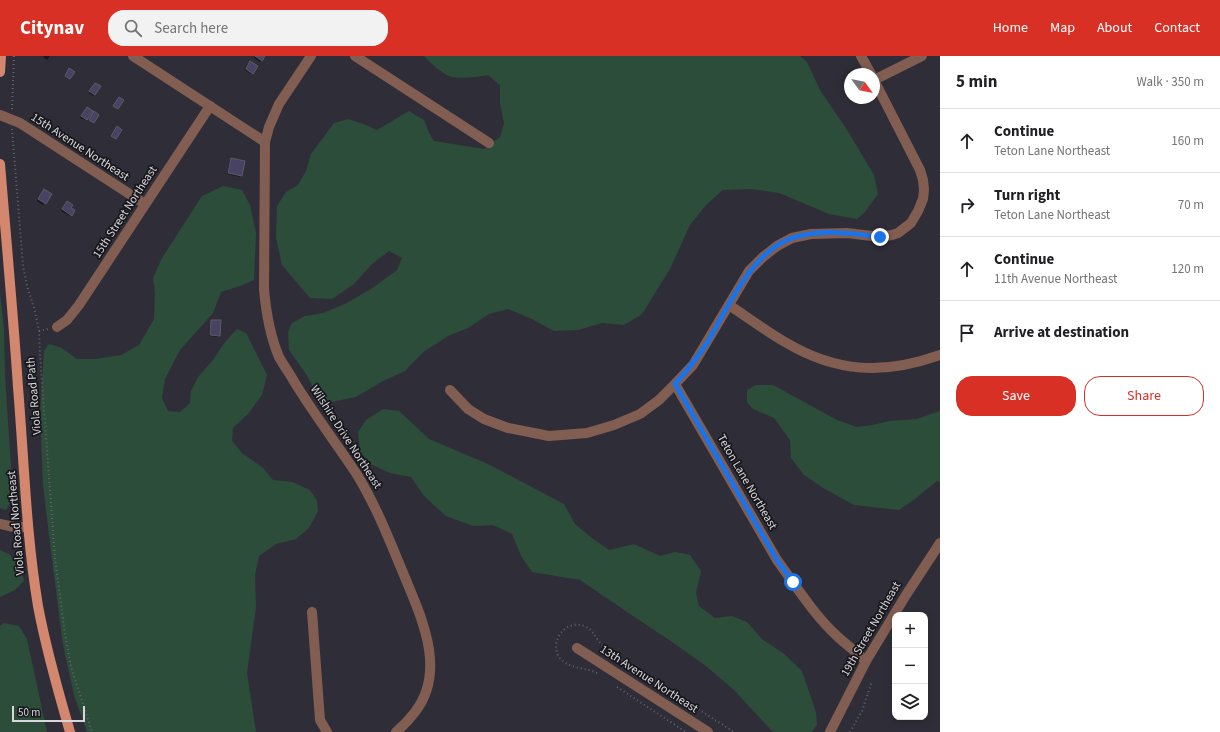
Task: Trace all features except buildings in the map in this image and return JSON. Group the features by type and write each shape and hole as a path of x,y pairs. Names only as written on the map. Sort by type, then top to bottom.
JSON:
{"main road":[{"path":"0,72 1,56"},
{"name":"Viola Road Northeast","path":"0,164 28,526 35,584 42,627 70,732"}],"street":[{"path":"132,56 265,142 268,127 278,104 311,56"},
{"path":"355,56 489,143"},
{"path":"862,56 868,68"},
{"path":"880,77 922,56"},
{"path":"450,390 468,409 484,419 508,428 549,436 587,433 614,425 640,414 659,400 693,365 750,271 762,257 777,246 792,238 811,234 847,233 880,237 892,235 898,233 911,223 923,199 923,180 920,170 880,92"},
{"name":"15th Street Northeast","path":"56,327 66,320 79,305 210,106"},
{"name":"15th Avenue Northeast","path":"0,115 12,119 145,204"},
{"name":"Wilshire Drive Northeast","path":"265,142 264,289 269,327 273,342 280,358 304,397 356,474 380,518 420,615 430,649 428,685 423,698 416,711 396,732"},
{"path":"729,305 785,342 805,352 839,365 891,368 926,360 940,355"},
{"name":"Teton Lane Northeast","path":"675,384 777,560 823,621 833,632 866,661"},
{"path":"0,524 14,527 28,526"},
{"name":"19th Street Northeast","path":"830,732 866,661 940,543"},
{"path":"312,612 320,720 327,732"},
{"name":"13th Avenue Northeast","path":"577,648 708,732"}],"path":[{"name":"Viola Road Path","path":"14,56 11,94 12,119 24,266 27,286 35,311 39,331 55,558 71,667 92,732"},
{"path":"850,732 862,711 872,681"}],"green space":[{"path":"424,56 800,56 807,62 820,90 849,133 874,175 878,194 865,212 857,219 829,214 779,193 751,189 723,190 706,205 690,225 670,269 642,314 624,325 602,323 578,330 554,331 532,319 508,309 489,314 468,328 448,336 422,353 405,371 383,381 356,397 332,402 318,396 306,374 289,350 288,332 292,323 305,316 323,313 345,304 371,289 397,270 402,258 389,251 372,264 354,284 332,299 310,298 282,265 276,238 277,206 286,192 298,185 306,171 311,154 334,123 348,119 377,130 409,111 424,120 434,141 484,149 500,137 504,123 500,103 500,85 488,75 463,78 449,76 443,73"},
{"path":"223,186 242,190 250,205 256,233 254,280 221,292 213,313 180,350 165,379 162,398 168,411 180,412 190,403 191,391 198,377 213,360 225,342 237,329 246,333 267,375 262,395 248,414 233,428 232,441 242,453 263,468 273,480 292,482 310,490 317,501 318,511 309,528 296,539 276,544 259,556 255,575 256,607 247,673 256,732 87,732 74,695 63,645 43,485 40,412 44,351 49,344 62,348 77,359 95,359 121,355 139,345 154,319 155,292 153,278 162,258 202,196"},
{"path":"0,292 4,329 5,376 13,497 6,510 0,508"},
{"path":"756,385 773,385 837,420 857,427 889,421 917,419 940,411 940,482 937,481 899,510 854,505 823,488 803,474 791,458 790,440 774,418 753,409 747,402 747,390"},
{"path":"383,409 399,411 429,439 488,464 564,504 575,524 609,550 634,544 660,556 675,552 690,555 701,571 696,593 699,606 715,618 732,616 747,622 762,639 783,653 802,671 816,712 817,725 812,732 774,732 734,690 706,666 580,580 532,572 521,556 512,534 493,525 473,526 446,516 424,496 411,477 390,473 372,465 360,452 358,432 366,420"},
{"path":"0,550 9,554 20,565 24,581 15,590 0,597"},
{"path":"4,623 19,626 27,639 47,732 0,732 0,626"}],"route":[{"path":"793,582 777,560 675,384 693,365 750,271 762,257 777,246 792,238 811,234 847,233 880,237"}]}
